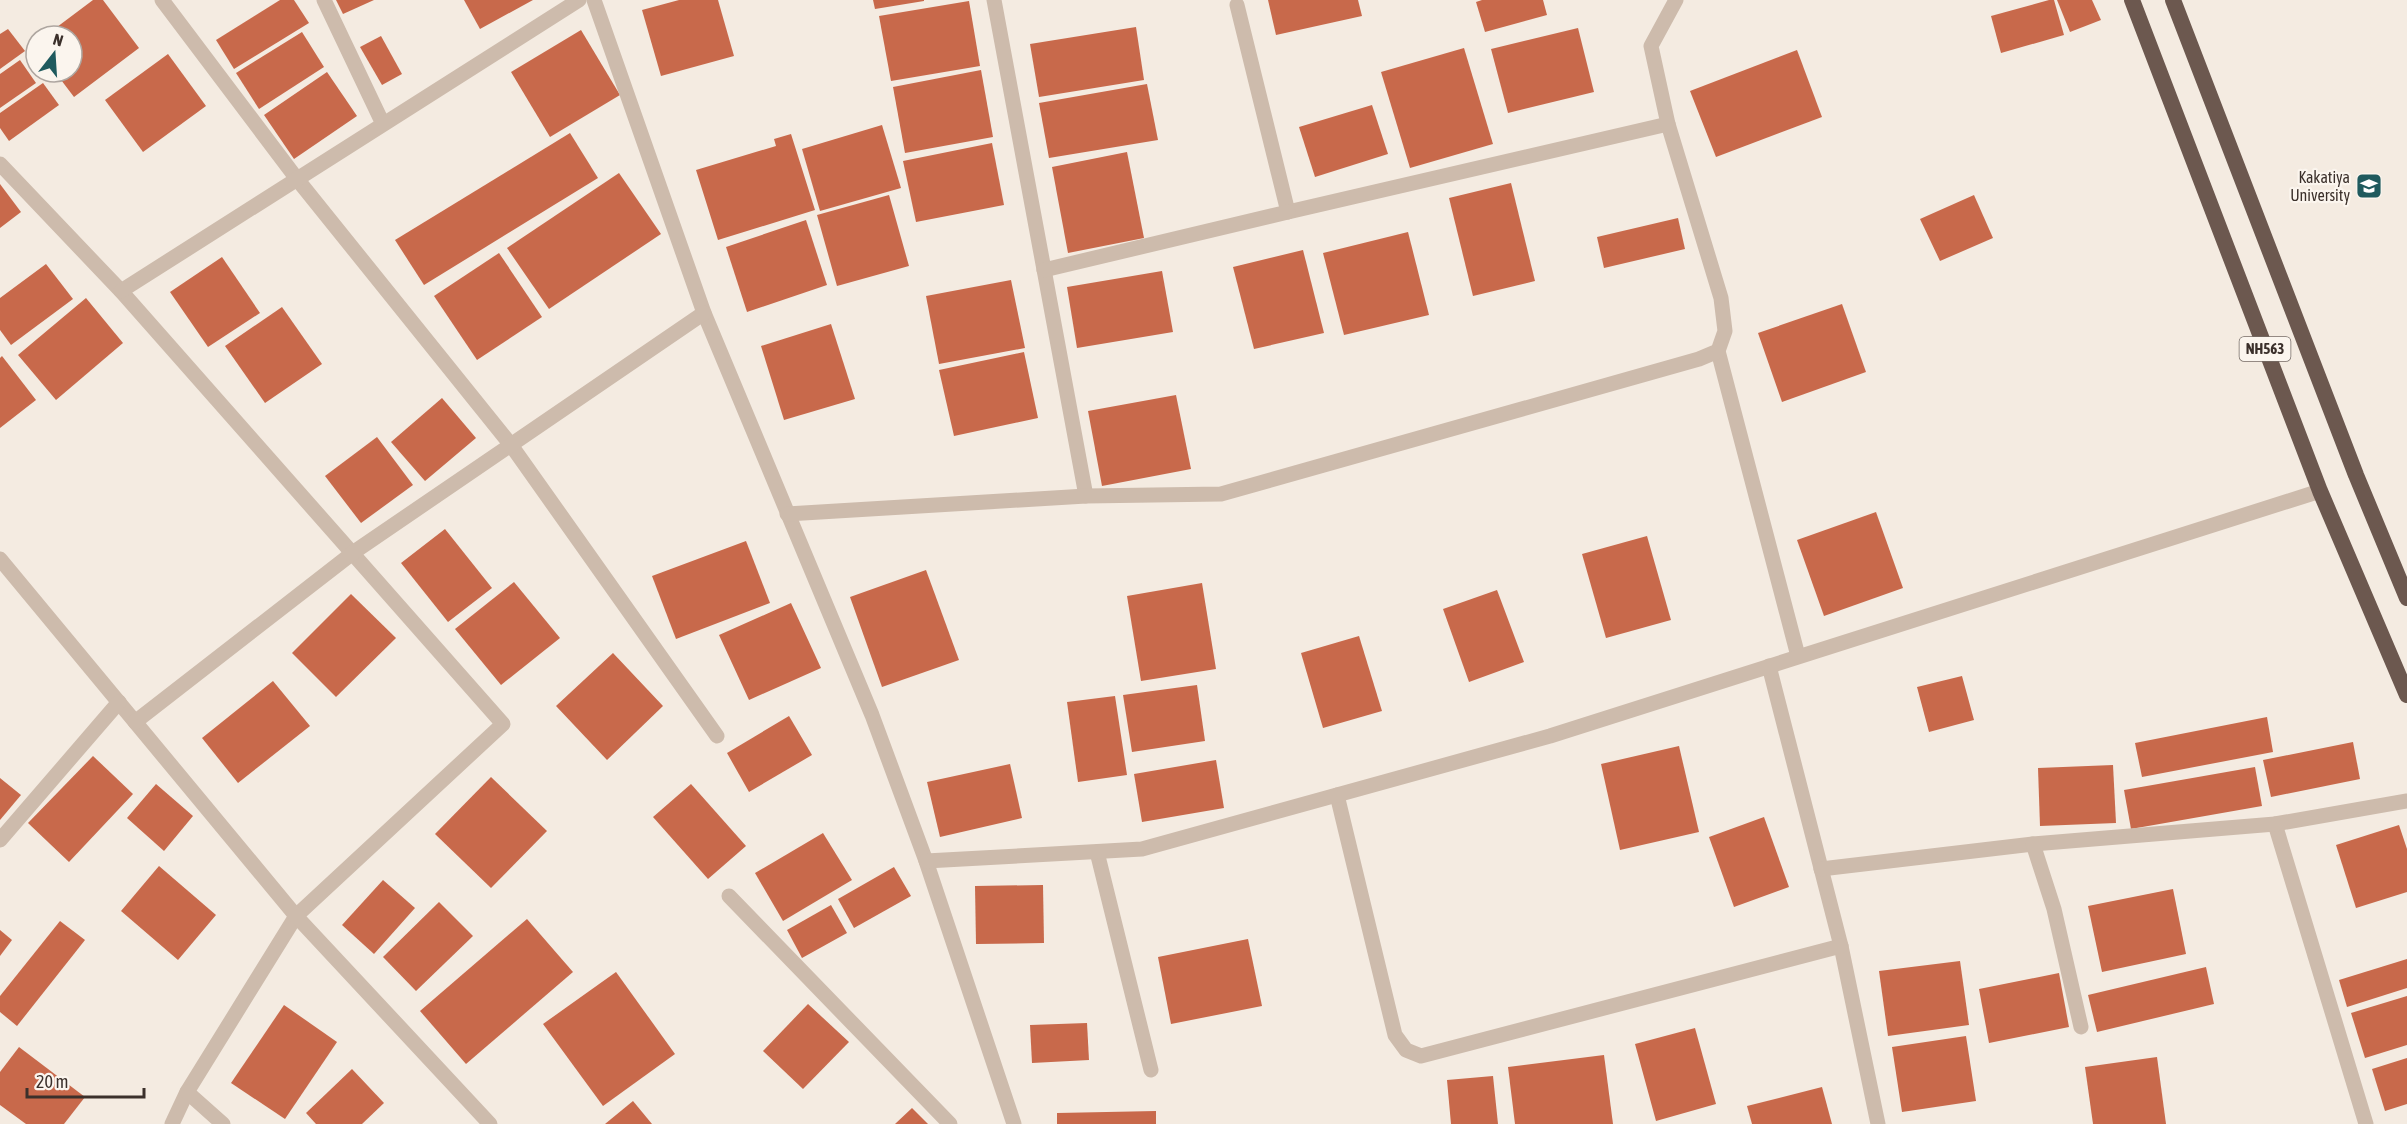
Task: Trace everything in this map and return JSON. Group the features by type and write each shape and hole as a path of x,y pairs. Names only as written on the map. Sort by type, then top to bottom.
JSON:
{"highway":[{"name":"NH563","path":"2132,0 2320,492 2407,695"},
{"name":"NH563","path":"2173,0 2356,475 2407,598"}],"street":[{"path":"162,0 297,179 511,445 717,736"},
{"path":"324,0 383,124"},
{"path":"121,291 579,0"},
{"path":"594,0 704,313 872,715 926,861 1014,1124"},
{"path":"994,0 1086,496"},
{"path":"1676,0 1651,46 1668,124 1720,298 1725,331 1718,351 1798,656"},
{"path":"1237,5 1288,212"},
{"path":"1044,270 1668,124"},
{"path":"0,164 121,291 354,552 503,724 296,916 187,1092 172,1124"},
{"path":"135,722 354,552 704,313"},
{"path":"787,514 1086,496 1221,494 1688,362 1718,351"},
{"path":"926,861 1142,849 1550,736 2320,492"},
{"path":"0,559 296,916 490,1124"},
{"path":"1769,666 1841,946 1878,1124"},
{"path":"0,840 119,702"},
{"path":"1336,795 1395,1035 1406,1050 1421,1056 1841,946"},
{"path":"1821,869 2033,844 2275,824 2407,801"},
{"path":"2275,824 2366,1124"},
{"path":"2033,844 2054,909 2081,1028"},
{"path":"1097,852 1151,1070"},
{"path":"729,896 950,1124"},
{"path":"187,1092 223,1124"}],"building":[{"path":"93,0 103,0 139,48 74,97 64,84 84,84 84,24 61,24"},
{"path":"280,0 294,0 309,23 234,69 216,40"},
{"path":"336,0 374,0 343,14"},
{"path":"464,0 533,0 480,29"},
{"path":"679,0 718,0 734,56 661,76 642,10"},
{"path":"873,0 924,0 924,1 875,9"},
{"path":"1268,0 1358,0 1362,16 1276,35"},
{"path":"1482,0 1543,0 1547,15 1485,32 1476,2"},
{"path":"2054,0 2064,35 2001,53 1991,16"},
{"path":"2057,0 2092,0 2101,20 2070,32"},
{"path":"969,1 980,66 891,81 879,16"},
{"path":"1136,27 1144,80 1039,97 1030,44"},
{"path":"1578,28 1594,92 1508,113 1491,49"},
{"path":"8,29 24,52 0,69 0,34"},
{"path":"581,30 620,95 550,137 511,72"},
{"path":"302,32 324,67 259,109 236,73"},
{"path":"381,36 402,74 382,85 360,47"},
{"path":"1464,48 1493,144 1410,168 1381,72"},
{"path":"1797,50 1822,117 1716,157 1690,91"},
{"path":"168,54 206,106 143,152 105,100"},
{"path":"20,60 24,66 24,84 35,84 0,108 0,74"},
{"path":"981,70 993,137 905,153 893,87"},
{"path":"327,72 357,116 294,159 264,115"},
{"path":"42,84 59,105 9,141 0,128 0,113"},
{"path":"1147,84 1158,140 1049,158 1039,103"},
{"path":"1372,105 1388,154 1315,177 1299,127"},
{"path":"882,125 901,188 820,211 802,149"},
{"path":"570,133 598,178 424,285 395,240"},
{"path":"791,134 815,210 718,240 696,170 776,146 774,139"},
{"path":"992,143 1004,205 916,222 903,161"},
{"path":"1127,152 1144,238 1068,253 1052,167"},
{"path":"619,173 661,234 549,309 507,248"},
{"path":"1511,183 1535,281 1473,296 1449,198"},
{"path":"0,184 21,212 0,228"},
{"path":"889,195 909,266 837,286 817,215"},
{"path":"1974,195 1993,238 1940,261 1920,219"},
{"path":"1678,218 1685,249 1604,268 1597,237"},
{"path":"806,220 827,285 747,312 726,247"},
{"path":"1408,232 1429,315 1344,335 1323,253"},
{"path":"1303,250 1324,333 1254,349 1233,267"},
{"path":"499,253 542,317 477,360 434,296"},
{"path":"222,257 260,313 208,347 170,292"},
{"path":"46,264 73,299 11,345 0,330 0,298"},
{"path":"1162,271 1173,332 1077,348 1067,287"},
{"path":"1011,280 1025,348 939,364 926,296"},
{"path":"86,298 123,343 56,400 18,355"},
{"path":"1842,304 1866,372 1782,402 1758,333"},
{"path":"282,307 322,364 265,403 225,346"},
{"path":"831,324 855,399 784,420 761,346"},
{"path":"1024,352 1038,418 954,436 939,370"},
{"path":"2,356 36,400 0,428 0,358"},
{"path":"1176,395 1191,469 1102,486 1088,411"},
{"path":"442,398 476,438 425,481 391,442"},
{"path":"377,437 413,485 361,523 325,476"},
{"path":"1876,512 1903,588 1824,616 1797,540"},
{"path":"445,529 492,588 448,622 401,563"},
{"path":"1647,536 1671,620 1606,638 1582,554"},
{"path":"746,541 770,603 676,639 652,576"},
{"path":"926,570 959,660 882,687 850,597"},
{"path":"514,582 560,638 501,685 455,629"},
{"path":"1202,583 1216,669 1141,681 1127,596"},
{"path":"1497,590 1524,662 1469,682 1443,609"},
{"path":"351,594 396,638 336,697 292,653"},
{"path":"791,603 821,668 749,700 719,635"},
{"path":"1359,636 1382,711 1323,728 1301,653"},
{"path":"613,653 663,706 607,760 556,706"},
{"path":"1962,676 1974,720 1929,732 1917,687"},
{"path":"273,681 310,726 238,783 202,738"},
{"path":"1197,685 1205,741 1132,752 1123,695"},
{"path":"1115,696 1127,775 1078,782 1067,702"},
{"path":"789,716 812,755 749,792 727,753"},
{"path":"2267,717 2273,752 2142,777 2135,743"},
{"path":"2353,742 2360,779 2271,797 2263,760"},
{"path":"1679,746 1699,832 1620,850 1601,764"},
{"path":"93,756 133,794 69,862 28,823"},
{"path":"1216,760 1224,808 1142,822 1134,774"},
{"path":"1010,764 1022,818 940,837 927,782"},
{"path":"2113,765 2116,823 2040,826 2038,768"},
{"path":"2255,767 2262,806 2131,829 2124,790"},
{"path":"491,777 547,831 491,888 435,834"},
{"path":"0,778 21,795 0,820"},
{"path":"156,784 193,816 164,851 127,818"},
{"path":"691,784 746,846 708,879 653,817"},
{"path":"1764,817 1789,887 1734,907 1709,837"},
{"path":"2399,825 2407,849 2407,892 2356,908 2336,845"},
{"path":"823,833 852,880 783,921 755,873"},
{"path":"159,866 216,915 178,960 121,911"},
{"path":"894,867 911,896 854,928 838,899"},
{"path":"383,880 415,908 374,954 342,925"},
{"path":"1043,885 1044,943 976,944 975,886"},
{"path":"2173,889 2186,954 2102,972 2088,906"},
{"path":"439,902 473,936 416,991 383,957"},
{"path":"831,905 847,933 802,958 787,930"},
{"path":"527,919 573,972 466,1064 420,1011"},
{"path":"60,921 85,940 17,1026 0,1012 0,996"},
{"path":"0,930 12,940 0,956"},
{"path":"1248,939 1262,1006 1171,1024 1158,957"},
{"path":"2407,959 2407,988 2347,1007 2339,980"},
{"path":"1960,961 1969,1025 1888,1036 1879,971"},
{"path":"2206,967 2214,1004 2097,1032 2088,995"},
{"path":"616,972 675,1054 603,1106 543,1024"},
{"path":"2059,973 2069,1027 1989,1043 1979,989"},
{"path":"2407,996 2407,1045 2365,1058 2351,1013"},
{"path":"808,1004 849,1042 803,1089 763,1051"},
{"path":"284,1005 337,1042 285,1119 231,1083"},
{"path":"1087,1023 1089,1060 1032,1063 1030,1025"},
{"path":"1695,1028 1716,1104 1656,1121 1635,1044"},
{"path":"1966,1036 1976,1101 1902,1112 1892,1047"},
{"path":"19,1047 85,1097 64,1124 26,1124 0,1105 0,1072"},
{"path":"1604,1055 1613,1124 1515,1124 1508,1067"},
{"path":"2157,1057 2166,1124 2093,1124 2085,1067"},
{"path":"2407,1058 2407,1104 2385,1111 2372,1069"},
{"path":"352,1069 384,1103 362,1124 316,1124 306,1113"},
{"path":"1493,1076 1498,1124 1451,1124 1447,1080"},
{"path":"1822,1087 1832,1124 1752,1124 1747,1106"},
{"path":"633,1101 652,1124 605,1124"},
{"path":"912,1108 928,1124 895,1124"},
{"path":"1156,1111 1156,1124 1057,1124 1057,1113"}],"place":[{"name":"Kakatiya University","path":"2369,186"}]}
